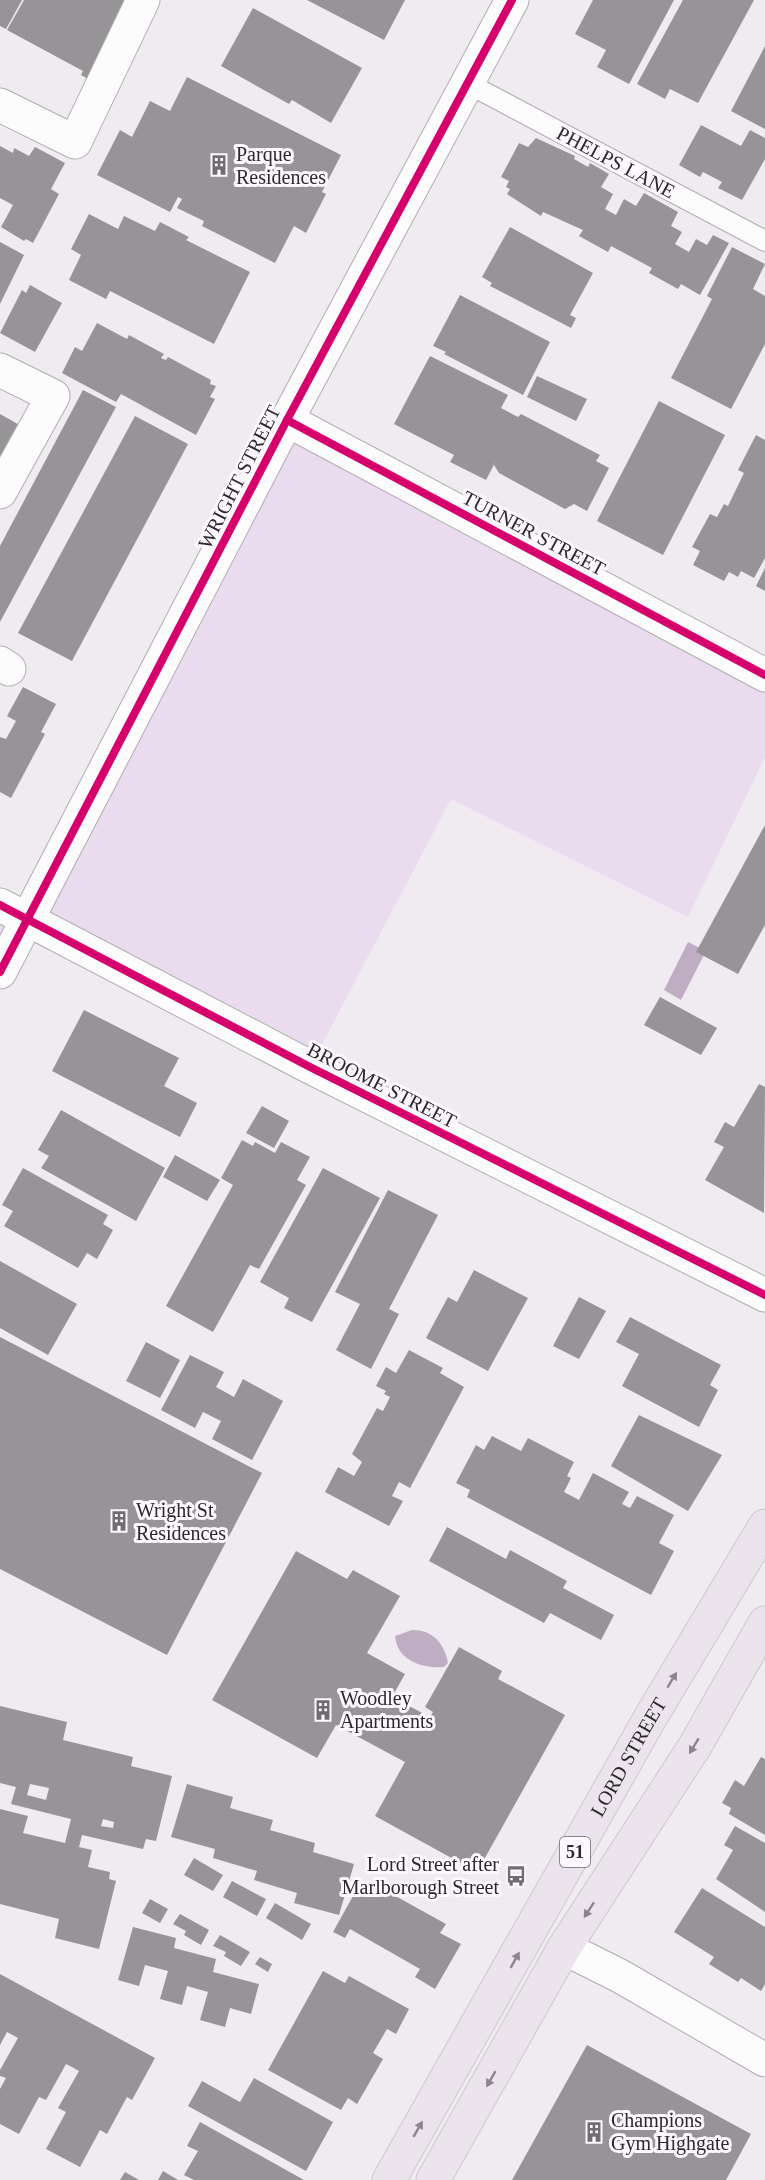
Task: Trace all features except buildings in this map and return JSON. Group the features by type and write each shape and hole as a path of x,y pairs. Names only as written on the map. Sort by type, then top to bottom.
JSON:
{"main road":[{"name":"LORD STREET","path":"389,2180 649,1720 765,1526"},
{"name":"51","path":"433,2180 564,1948 695,1746 765,1623"}],"street":[{"path":"0,105 75,142 143,0"},
{"name":"WRIGHT STREET","path":"0,972 286,420 512,0"},
{"path":"0,370 53,396 0,492"},
{"name":"TURNER STREET","path":"286,420 765,675"},
{"name":"BROOME STREET","path":"0,905 310,1067 761,1295"},
{"path":"564,1948 620,1976 765,2060"}],"lane":[{"name":"PHELPS LANE","path":"467,83 765,241"}],"shaded area":[{"path":"287,420 765,675 765,757 688,917 451,799 310,1067 28,921 0,972 0,905 27,920"},
{"path":"688,942 706,951 681,1000 664,990"},
{"path":"412,1630 426,1632 436,1639 444,1649 448,1663 444,1667 420,1665 412,1662 401,1652 395,1636"}],"cycle path":[{"path":"0,972 287,420 512,0"},
{"path":"287,420 765,675"},
{"path":"0,905 310,1067 765,1295"}],"place":[{"name":"Parque Residences","path":"219,165"},
{"name":"Wright St Residences","path":"119,1521"},
{"name":"Woodley Apartments","path":"323,1710"},
{"name":"Lord Street after Marlborough Street","path":"516,1876"},
{"name":"Champions Gym Highgate","path":"594,2132"}]}
